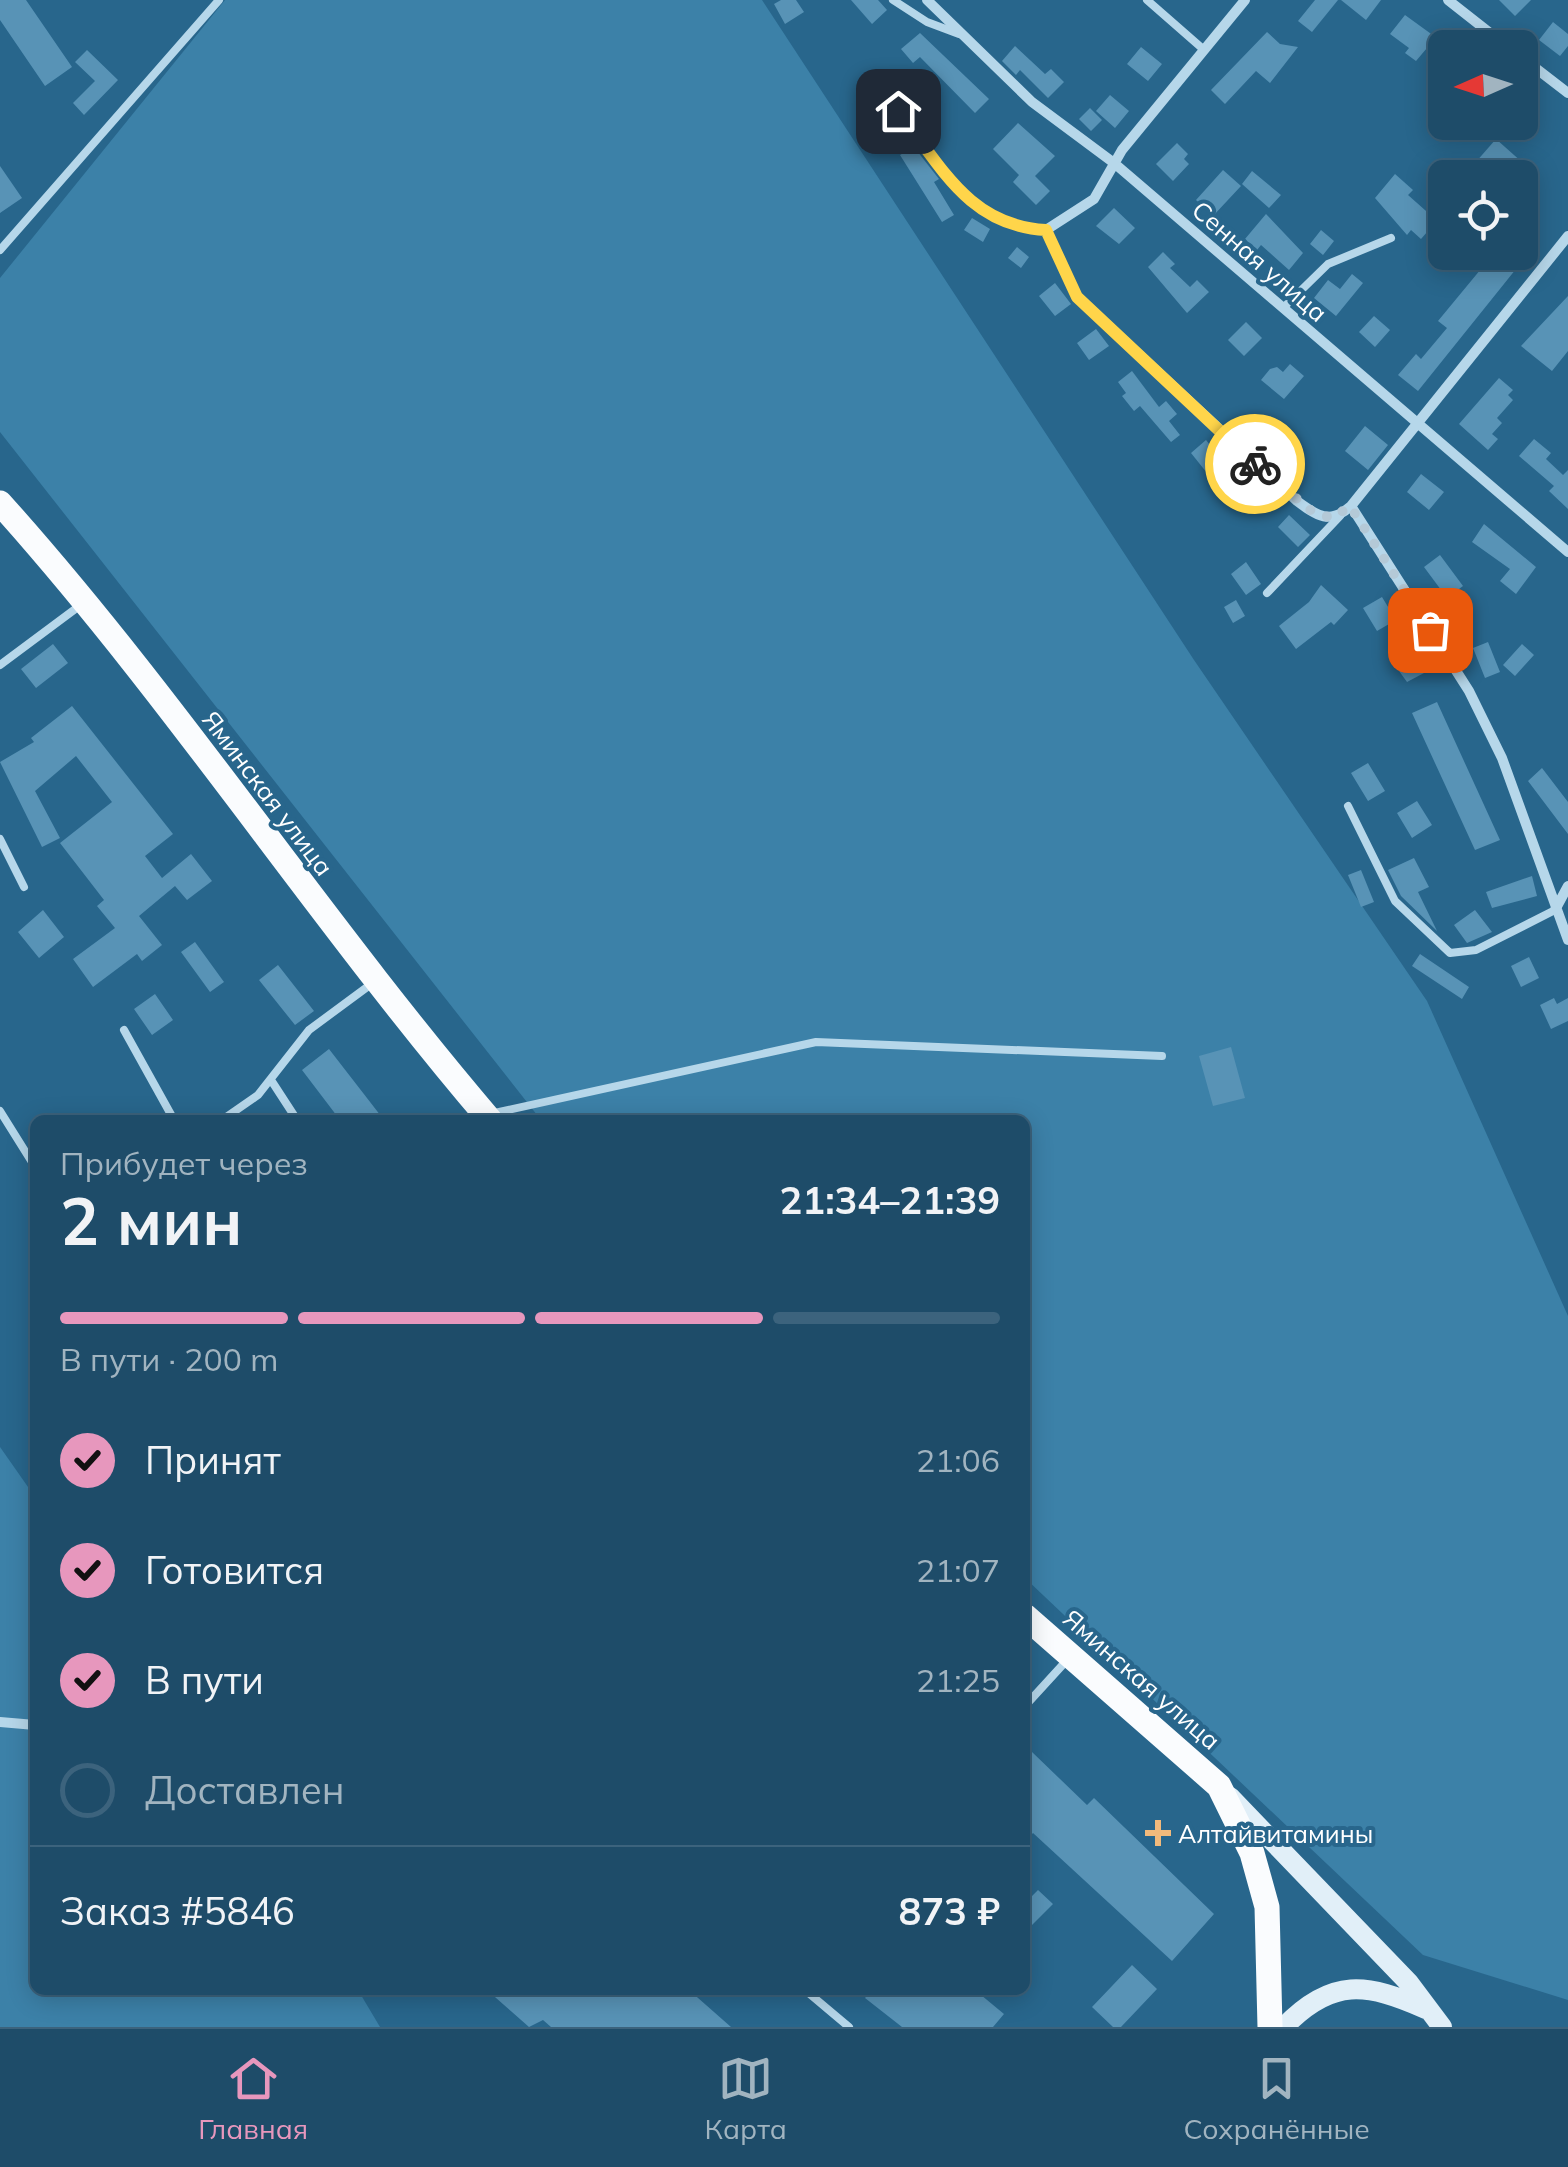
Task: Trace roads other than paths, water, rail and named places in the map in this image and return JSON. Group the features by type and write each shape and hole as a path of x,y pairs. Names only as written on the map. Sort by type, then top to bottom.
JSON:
{"main road":[{"name":"Яминская улица","path":"2,508 82,604 374,982 485,1115"},
{"name":"Яминская улица","path":"1030,1620 1219,1786"},
{"path":"1219,1786 1410,1983 1436,2019"},
{"path":"1219,1786 1252,1853 1267,1907 1270,2027"},
{"path":"1284,2027 1316,2000 1355,1988 1384,1990 1436,2019"}],"street":[{"name":"Сенная улица","path":"927,0 1032,102 1114,164 1568,552"},
{"path":"898,111 975,207 1012,225 1046,230 1094,199 1114,164 1245,0"},
{"path":"1448,0 1486,30"},
{"path":"1538,70 1568,93"},
{"path":"1046,230 1077,297 1297,501 1325,518 1340,516 1350,506 1568,236"},
{"path":"1350,506 1469,691 1502,758 1568,940"},
{"path":"1555,910 1568,886"},
{"path":"0,1722 30,1725"}],"lane":[{"path":"0,250 219,0"},
{"path":"893,0 928,22 959,34"},
{"path":"1147,0 1203,49"},
{"path":"1284,307 1328,264 1391,238"},
{"path":"1267,593 1340,516"},
{"path":"0,665 82,604"},
{"path":"1348,806 1395,901 1450,953 1476,950 1555,910"},
{"path":"0,838 24,887"},
{"path":"229,1115 258,1095 309,1030 374,982"},
{"path":"124,1030 171,1115"},
{"path":"501,1115 816,1042 1162,1056"},
{"path":"270,1080 293,1115"},
{"path":"0,1111 30,1158"},
{"path":"1030,1700 1070,1656"},
{"path":"811,1995 849,2027"}],"place":[{"name":"Алтайвитамины","path":"1158,1833"}]}
